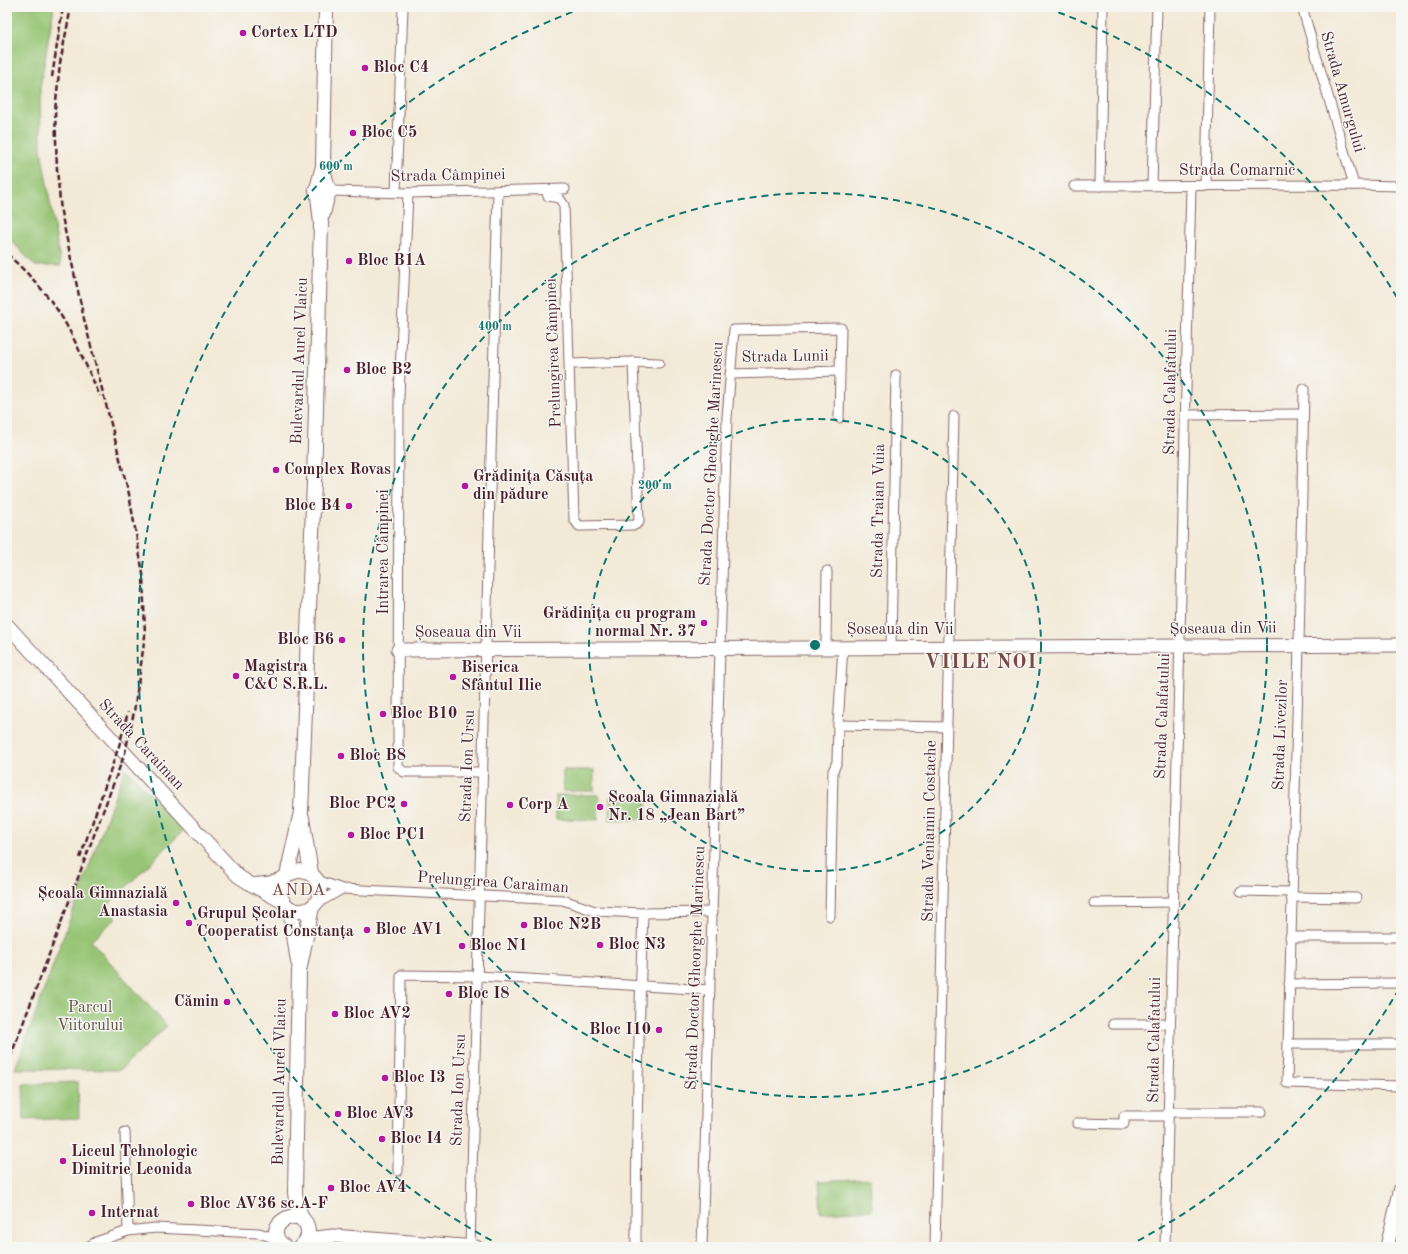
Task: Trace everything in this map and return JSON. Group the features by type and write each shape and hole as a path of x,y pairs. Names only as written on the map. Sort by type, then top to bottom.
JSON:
{"main road":[{"name":"Bulevardul Aurel Vlaicu","path":"285,876 301,812 314,482 321,222 324,191 323,166 326,7"},
{"name":"Bulevardul Aurel Vlaicu","path":"301,812 314,876"},
{"path":"298,870 303,870 314,876 321,891 314,906 305,911 298,911 286,905 280,895 279,889 285,876 298,870"},
{"name":"Bulevardul Aurel Vlaicu","path":"286,905 299,972"},
{"name":"Bulevardul Aurel Vlaicu","path":"303,1244 308,1234 297,1205 295,1193 299,972 314,906"},
{"name":"Bulevardul Aurel Vlaicu","path":"281,1222 287,1213 295,1193"},
{"path":"283,1245 276,1234 281,1222 293,1217 305,1223"}],"street":[{"path":"396,192 403,7"},
{"path":"1100,186 1103,7"},
{"path":"1152,186 1157,7"},
{"path":"1206,186 1210,7"},
{"name":"Strada Amurgului","path":"1302,7 1354,185"},
{"name":"Strada Comarnic","path":"1074,186 1401,186"},
{"name":"Strada Calafatului","path":"1165,1247 1192,186"},
{"name":"Strada Câmpinei","path":"324,191 408,193 565,189"},
{"name":"Prelungirea Câmpinei","path":"546,190 548,196 559,198 564,205 574,519 579,526 635,525 639,522 633,362"},
{"name":"Strada Ion Ursu","path":"470,1247 498,191"},
{"name":"Intrarea Câmpinei","path":"408,193 399,396 398,767 404,772 483,772"},
{"name":"Strada Doctor Gheorghe Marinescu","path":"702,1247 727,418 734,330 841,328 840,371"},
{"path":"570,364 633,362 659,363"},
{"path":"840,371 840,418"},
{"name":"Strada Lunii","path":"730,374 840,371"},
{"name":"Strada Traian Vuia","path":"891,647 896,375"},
{"name":"Strada Livezilor","path":"1304,389 1299,646 1287,1083 1401,1086"},
{"path":"1185,415 1303,414"},
{"name":"Strada Veniamin Costache","path":"935,1247 954,416"},
{"path":"826,647 827,571"},
{"name":"Strada Caraiman","path":"7,625 228,866 238,876 286,905"},
{"name":"Șoseaua din Vii","path":"398,650 1401,645"},
{"path":"830,916 833,771 837,762 843,647"},
{"path":"838,725 947,727"},
{"path":"252,885 270,883 285,876"},
{"name":"Prelungirea Caraiman","path":"314,876 342,889 563,900 595,911 643,913 713,912"},
{"path":"314,906 342,889"},
{"path":"1241,891 1356,898"},
{"path":"1094,903 1173,902"},
{"path":"636,1247 639,986 643,913"},
{"path":"1290,937 1401,937"},
{"path":"398,1171 401,975 478,976 710,990"},
{"path":"1289,984 1401,983"},
{"path":"1113,1024 1170,1024"},
{"path":"1288,1044 1401,1044"},
{"path":"1076,1123 1124,1124 1124,1116 1262,1112"},
{"path":"125,1132 128,1232"},
{"path":"1387,1247 1401,1188"},
{"path":"259,1233 281,1222"},
{"path":"305,1223 333,1236"},
{"path":"88,1247 96,1242 128,1232 155,1228 259,1233 283,1245"},
{"path":"303,1244 333,1236 476,1247"}],"green space":[{"path":"7,7 54,7 40,88 41,149 61,266 35,266 7,236"},
{"name":"Parcul Viitorului","path":"125,768 184,830 106,907 116,918 91,941 167,1026 120,1070 15,1069"},
{"path":"563,770 594,770 594,791 563,791"},
{"path":"556,795 599,795 598,820 556,819"},
{"path":"610,798 646,798 646,819 610,820"},
{"path":"78,1082 79,1118 24,1120 23,1084"},
{"path":"870,1178 872,1210 821,1213 819,1181"}],"railway":[{"path":"52,77 63,7"},
{"path":"7,1066 125,753 134,712 145,636 143,574 129,494 84,319 61,212 57,169 55,111 60,63 71,7"},
{"path":"7,254 37,284 63,319 100,396"},
{"path":"80,858 119,746 128,712"}],"place":[{"name":"Cortex LTD","path":"243,33"},
{"name":"Bloc C4","path":"365,68"},
{"name":"Bloc C5","path":"353,133"},
{"name":"Bloc B1A","path":"349,261"},
{"name":"Bloc B2","path":"347,370"},
{"name":"Complex Rovas","path":"276,470"},
{"name":"Grădinița Căsuța din pădure","path":"465,486"},
{"name":"Bloc B4","path":"349,506"},
{"name":"Grădinița cu program normal Nr. 37","path":"704,623"},
{"name":"Bloc B6","path":"342,640"},
{"name":"Magistra C&C S.R.L.","path":"236,676"},
{"name":"Biserica Sfântul Ilie","path":"453,677"},
{"name":"Bloc B10","path":"383,714"},
{"name":"Bloc B8","path":"341,756"},
{"name":"Bloc PC2","path":"404,804"},
{"name":"Corp A","path":"510,805"},
{"name":"Școala Gimnazială Nr. 18 „Jean Bart”","path":"600,807"},
{"name":"Bloc PC1","path":"351,835"},
{"name":"Școala Gimnazială Anastasia","path":"176,903"},
{"name":"Grupul Școlar Cooperatist Constanța","path":"189,923"},
{"name":"Bloc N2B","path":"524,925"},
{"name":"Bloc AV1","path":"367,930"},
{"name":"Bloc N3","path":"600,945"},
{"name":"Bloc N1","path":"462,946"},
{"name":"Bloc I8","path":"449,994"},
{"name":"Cămin","path":"227,1002"},
{"name":"Bloc AV2","path":"335,1014"},
{"name":"Bloc I10","path":"659,1030"},
{"name":"Bloc I3","path":"385,1078"},
{"name":"Bloc AV3","path":"338,1114"},
{"name":"Bloc I4","path":"382,1139"},
{"name":"Liceul Tehnologic Dimitrie Leonida","path":"63,1161"},
{"name":"Bloc AV4","path":"331,1188"},
{"name":"Bloc AV36 sc.A-F","path":"191,1204"},
{"name":"Internat","path":"92,1213"}],"district":[{"name":"VIILE NOI","path":"981,663"},
{"name":"ANDA","path":"299,890"}]}
